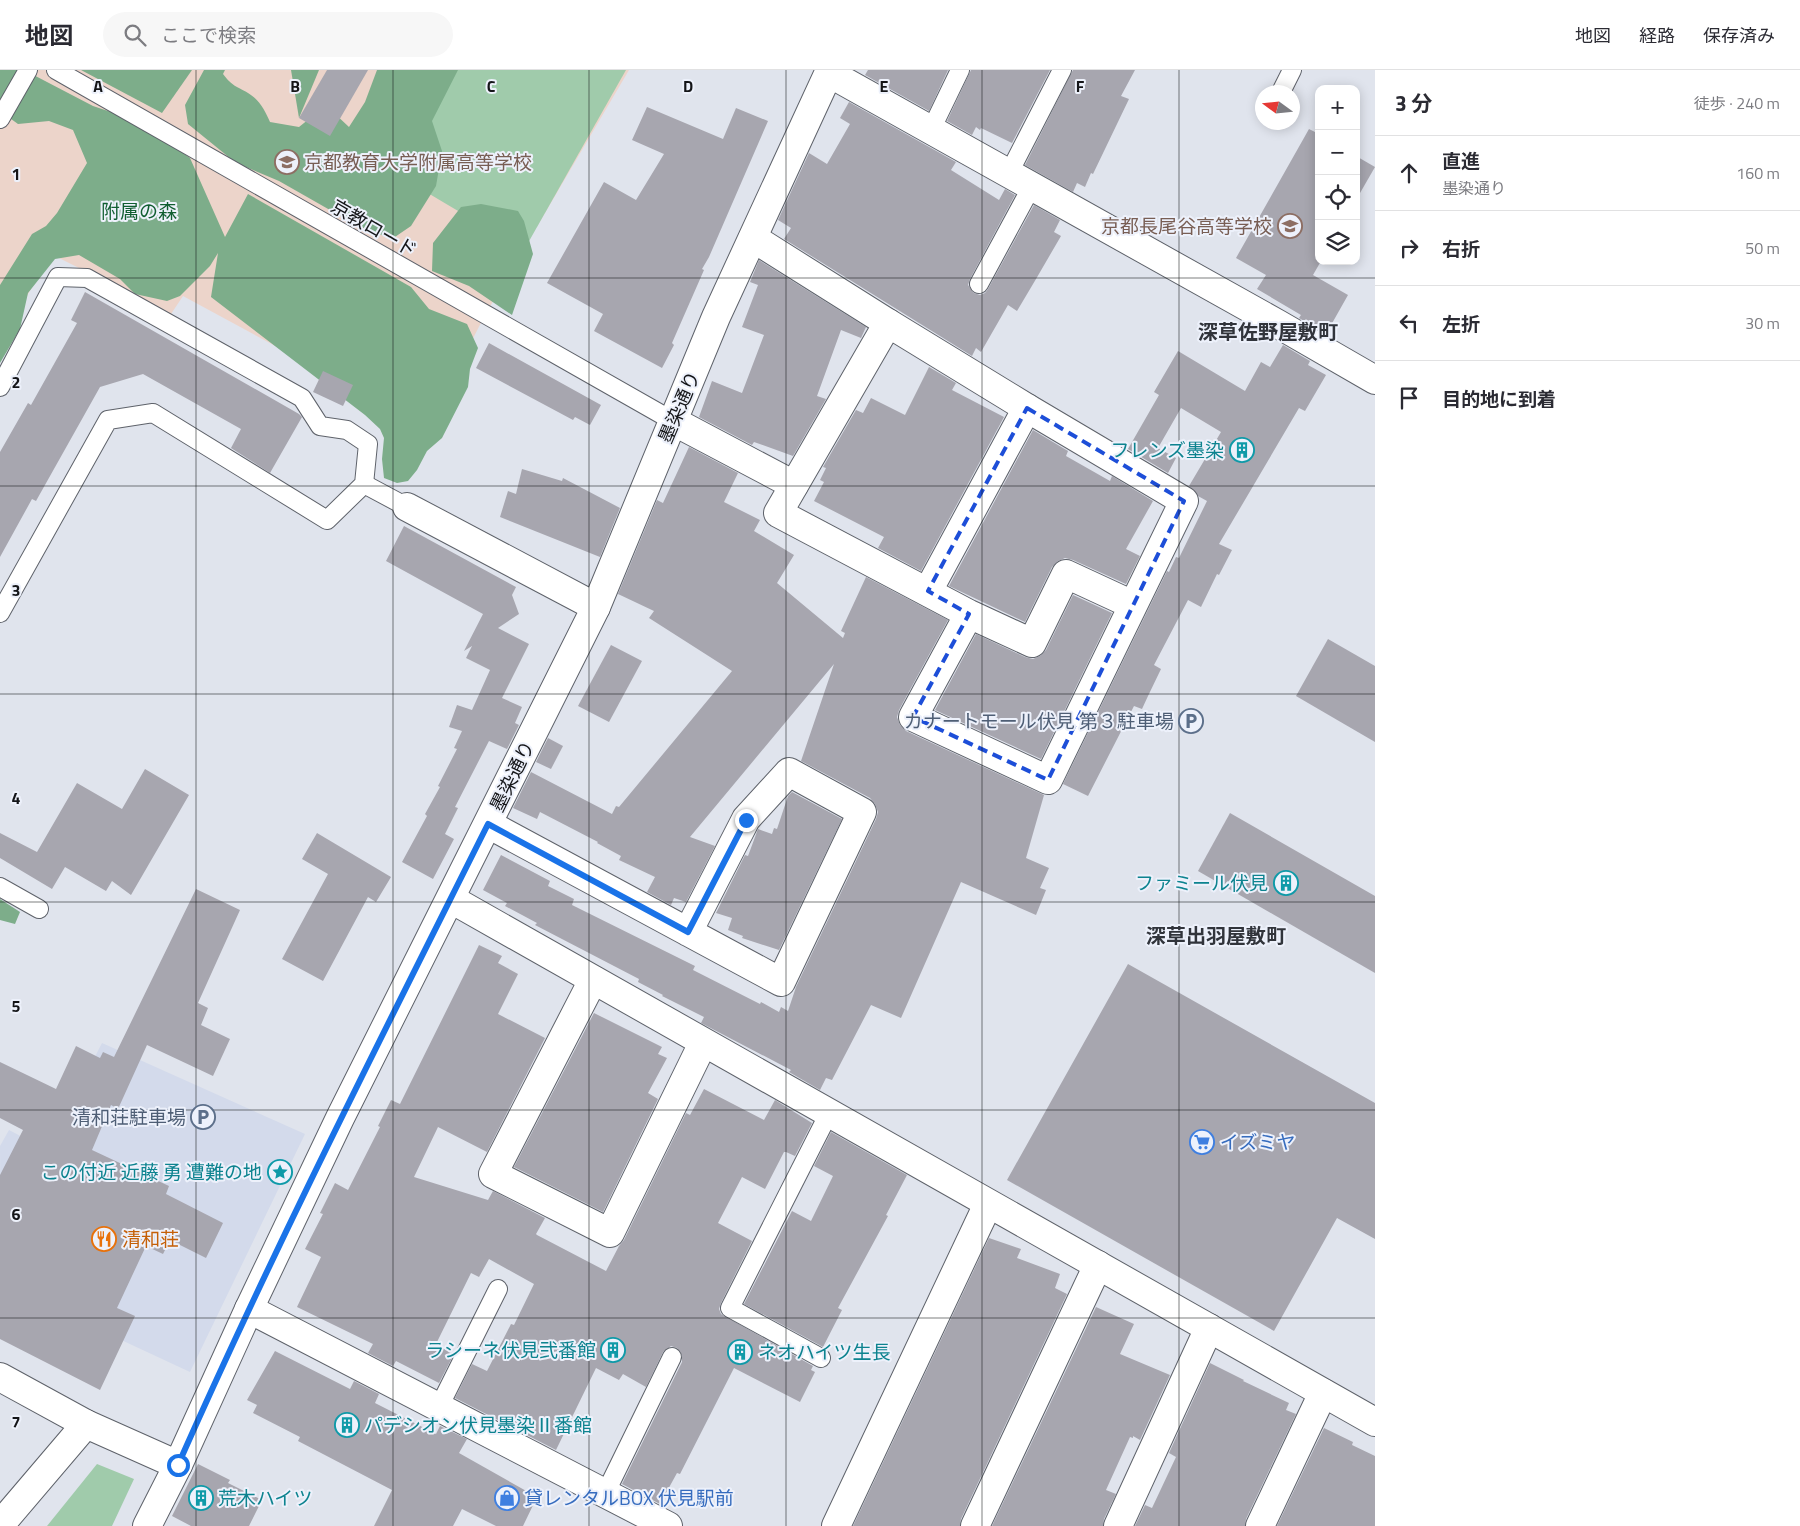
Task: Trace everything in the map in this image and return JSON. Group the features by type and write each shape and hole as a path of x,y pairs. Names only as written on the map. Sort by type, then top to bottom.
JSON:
{"street":[{"name":"墨染通り","path":"148,1526 340,1118 596,607 716,317 830,71"},
{"path":"830,71 931,130 1375,380"},
{"path":"753,238 1027,408 1184,501 1048,780 913,716 969,614"},
{"path":"888,323 778,513 969,614 1032,643 1066,574 1133,605"},
{"path":"928,591 1027,408"},
{"path":"673,421 794,485"},
{"path":"407,507 596,607"},
{"path":"488,824 688,932 781,982 862,812 789,772 746,820 688,932"},
{"path":"450,899 1375,1422"},
{"path":"593,980 493,1174 610,1234 703,1043"},
{"path":"836,1526 988,1204"},
{"path":"974,1526 1098,1265"},
{"path":"249,1309 668,1526"},
{"path":"1118,1526 1208,1328"},
{"path":"0,1377 86,1424 178,1465"},
{"path":"1260,1526 1322,1392"},
{"path":"0,1525 86,1424"}],"lane":[{"path":"0,119 28,70"},
{"name":"京教ロード","path":"56,70 673,421"},
{"path":"931,130 960,70"},
{"path":"1008,173 1062,70"},
{"path":"1284,85 1292,70"},
{"path":"980,284 1032,186"},
{"path":"0,387 58,277 87,278 302,398 320,426 347,430 368,444 364,484 327,520 153,413 108,420 0,613"},
{"path":"364,484 407,507"},
{"path":"0,886 39,909"},
{"path":"822,1358 730,1308 829,1113"},
{"path":"438,1407 498,1289"},
{"path":"605,1494 672,1358"}],"highlighted area":[{"path":"1027,408 1184,501 1048,780 913,717 969,614 928,591"}],"shaded area":[{"name":"京都教育大学附属高等学校","path":"0,70 629,70 485,315 427,428 183,296 171,314 51,254 0,343"},
{"path":"102,1043 305,1134 190,1372 1,1284 0,1146 9,1130 47,1150"}],"green space":[{"name":"附属の森","path":"0,70 24,70 93,106 114,113 162,138 190,158 225,237 248,194 411,287 429,309 467,324 478,348 470,369 468,387 442,438 427,451 417,470 408,481 397,483 384,478 382,459 384,438 380,429 365,415 211,297 218,253 210,266 180,296 167,301 135,294 120,279 79,255 55,259 28,293 20,329 0,363 0,285 32,234 46,226 57,213 87,163 73,130 49,121 18,124 0,111"},
{"path":"81,70 192,70 162,113"},
{"path":"204,70 225,70 223,74 229,81 259,102 270,122 299,127 319,111 333,112 349,127 365,102 377,70 458,70 432,121 442,151 436,186 411,226 392,239 358,226 279,181 236,163 188,124 185,105"},
{"path":"291,70 319,70 299,118"},
{"path":"445,70 626,70 524,250 389,170"},
{"path":"481,204 518,211 524,221 533,254 512,315 469,286 432,271 433,243 461,207"},
{"path":"0,899 20,912 15,924 0,920"},
{"path":"97,1464 134,1479 112,1526 47,1526"}],"building":[{"path":"327,70 368,70 330,136 299,118"},
{"path":"868,70 948,70 929,111 865,75"},
{"path":"971,70 1050,70 1012,143 976,127 972,135 947,121"},
{"path":"1073,70 1135,70 1121,96 1129,99 1093,174 1091,173 1085,187 1077,183 1073,192 1025,165"},
{"path":"849,102 956,162 951,170 999,200 1005,189 1015,195 970,279 968,285 974,293 980,295 988,289 1034,205 1060,220 1054,232 1061,236 1017,311 1008,305 981,352 976,348 972,356 784,239 791,228 778,220 809,153 827,164 850,124 840,118"},
{"path":"647,107 723,139 736,108 768,121 709,257 702,269 704,270 672,343 674,345 662,368 594,331 603,314 547,283 604,182 636,200 664,154 632,140"},
{"name":"京都長尾谷高等学校","path":"1309,129 1315,132 1315,265 1319,265 1313,275 1348,295 1326,334 1299,318 1301,315 1257,289 1266,275 1236,258"},
{"path":"1360,158 1375,167 1360,193"},
{"path":"759,260 866,327 861,338 841,330 817,396 826,399 793,456 754,442 752,445 699,417 712,381 742,393 764,335 742,327 758,285 750,282"},
{"path":"85,292 302,417 270,473 231,448 241,429 143,374 100,387 36,501 32,499 0,557 0,452 28,403 31,405 77,323 71,320"},
{"path":"489,343 601,405 590,425 575,417 573,420 476,368"},
{"path":"1283,345 1310,361 1308,365 1326,375 1305,411 1299,408 1219,544 1232,550 1219,575 1217,574 1201,607 1188,600 1154,665 1161,669 1142,709 1134,706 1088,796 1063,784 1167,571 1169,572 1176,557 1179,558 1207,501 1198,496 1189,486 1221,432 1181,408 1158,448 1176,458 1168,473 1128,449 1159,395 1154,392 1178,351 1245,391 1261,362 1270,367"},
{"path":"929,367 956,383 952,390 1004,417 921,571 878,548 884,537 814,501 824,482 820,480 826,468 823,467 856,410 863,413 871,398 905,415"},
{"path":"323,371 353,385 343,406 313,392"},
{"path":"1033,430 1068,451 1066,456 1110,481 1112,476 1153,501 1126,549 1140,556 1126,584 1065,558 1058,561 1052,567 1025,622 949,586"},
{"path":"689,447 738,473 724,502 760,520 754,531 794,555 777,583 843,638 845,633 841,631 866,577 948,620 899,710 897,717 900,725 906,731 1044,795 1026,858 1049,868 1040,888 1046,890 1036,915 961,882 901,1018 871,1005 832,1080 826,1078 820,1090 789,1072 791,1070 701,1023 704,1017 638,982 639,979 535,925 537,923 505,906 507,903 483,890 501,855 550,881 548,886 574,899 572,905 695,966 693,970 760,1004 761,1002 779,1012 781,1007 788,1011 796,987 878,812 870,798 801,761 834,664 690,837 715,846 686,902 674,898 671,905 647,892 655,877 619,860 621,856 598,842 540,812 537,819 513,808 531,772 612,814 616,806 619,807 732,671 649,618 654,611 618,594 657,500 663,503"},
{"path":"522,469 562,481 563,478 620,508 600,557 500,517 508,491 516,494"},
{"path":"404,526 516,587 512,595 519,614 498,628 529,644 502,698 522,707 515,723 519,725 507,749 489,741 455,807 458,808 445,834 454,839 433,879 402,862 427,816 425,814 440,787 438,786 457,749 454,748 462,731 449,727 457,705 472,710 490,670 466,658 472,646 464,651 483,614 386,561"},
{"path":"1073,595 1112,613 1041,759 935,710 976,634 1033,659 1040,656 1046,650"},
{"path":"1328,639 1375,666 1375,742 1296,696"},
{"path":"611,645 642,661 609,722 578,706"},
{"path":"548,738 563,746 551,769 536,762"},
{"path":"145,769 189,795 131,895 112,881 106,891 65,867 52,889 0,858 0,833 37,852 77,783 122,809"},
{"path":"792,792 842,819 779,950 742,938 743,936 728,930 732,918 716,913 745,855 748,856 758,829 772,834 774,828 777,829 788,796"},
{"name":"ファミール伏見","path":"1230,813 1375,896 1375,973 1198,871"},
{"path":"317,833 391,877 376,902 368,897 323,981 282,959 328,874 302,859"},
{"path":"196,889 240,910 198,1003 208,1008 201,1025 230,1039 213,1076 147,1045 118,1109 111,1105 92,1150 169,1186 166,1194 223,1223 206,1258 170,1240 163,1254 146,1246 117,1308 135,1316 100,1390 0,1339 0,1175 23,1130 0,1118 0,1062 56,1089 76,1046 100,1058 103,1052 114,1057"},
{"path":"479,945 502,956 498,963 518,974 498,1014 545,1038 487,1152 438,1127 414,1177 488,1200 493,1191 545,1218 537,1235 606,1271 624,1240 686,1113 690,1115 704,1089 764,1120 775,1100 812,1123 795,1156 784,1152 765,1189 742,1177 718,1223 752,1241 719,1309 721,1314 813,1366 811,1370 815,1372 800,1402 734,1368 680,1474 677,1473 660,1504 622,1484 682,1362 682,1356 677,1348 671,1346 663,1352 646,1387 623,1374 619,1380 596,1368 556,1450 455,1398 472,1364 487,1371 511,1324 514,1325 534,1284 489,1259 479,1277 471,1273 437,1342 440,1344 439,1346 454,1354 439,1383 396,1361 393,1366 368,1353 373,1344 297,1307 321,1257 305,1249 323,1214 320,1213 335,1183 348,1190 380,1127 378,1126 391,1100 400,1104"},
{"name":"イズミヤ","path":"1128,964 1375,1103 1375,1239 1337,1218 1274,1331 1007,1180"},
{"path":"594,1013 662,1047 658,1054 667,1058 648,1093 658,1099 603,1212 514,1167"},
{"path":"831,1132 907,1175 886,1215 888,1216 838,1308 842,1310 823,1347 744,1304 792,1211 811,1221 833,1176 814,1166"},
{"path":"989,1238 1021,1249 1017,1258 1060,1274 1055,1288 1067,1294 961,1519 960,1526 853,1526"},
{"path":"1096,1307 1134,1324 1120,1354 1170,1375 1140,1440 1133,1436 1133,1438 1130,1437 1106,1490 1116,1494 1104,1519 1103,1526 992,1526"},
{"name":"パデシオン伏見墨染Ⅱ番館","path":"275,1351 350,1389 354,1381 379,1394 375,1403 436,1434 440,1426 467,1439 459,1453 537,1497 523,1526 496,1526 462,1509 453,1526 374,1526 392,1490 298,1441 300,1437 253,1413 257,1405 247,1400"},
{"path":"1210,1363 1289,1403 1286,1410 1296,1414 1246,1519 1245,1526 1135,1526 1145,1505 1152,1508 1176,1457 1169,1453"},
{"path":"1324,1428 1353,1442 1352,1445 1375,1456 1375,1526 1277,1526"},
{"path":"198,1464 230,1480 228,1483 262,1500 249,1526 191,1526 172,1516"}],"place":[{"name":"京都教育大学附属高等学校","path":"287,162"},
{"name":"京都長尾谷高等学校","path":"1290,226"},
{"name":"フレンズ墨染","path":"1242,450"},
{"name":"カナートモール伏見 第３駐車場","path":"1191,721"},
{"name":"ファミール伏見","path":"1286,883"},
{"name":"清和荘駐車場","path":"203,1117"},
{"name":"イズミヤ","path":"1202,1142"},
{"name":"この付近 近藤 勇 遭難の地","path":"280,1172"},
{"name":"清和荘","path":"104,1239"},
{"name":"ラシーネ伏見弐番館","path":"613,1350"},
{"name":"ネオハイツ生長","path":"740,1352"},
{"name":"パデシオン伏見墨染Ⅱ番館","path":"347,1425"},
{"name":"荒木ハイツ","path":"201,1498"},
{"name":"貸レンタルBOX 伏見駅前","path":"507,1498"}],"district":[{"name":"深草佐野屋敷町","path":"1268,332"},
{"name":"深草出羽屋敷町","path":"1216,936"}],"route":[{"path":"178,1465 249,1309 340,1118 488,824 688,932 746,820"}]}
